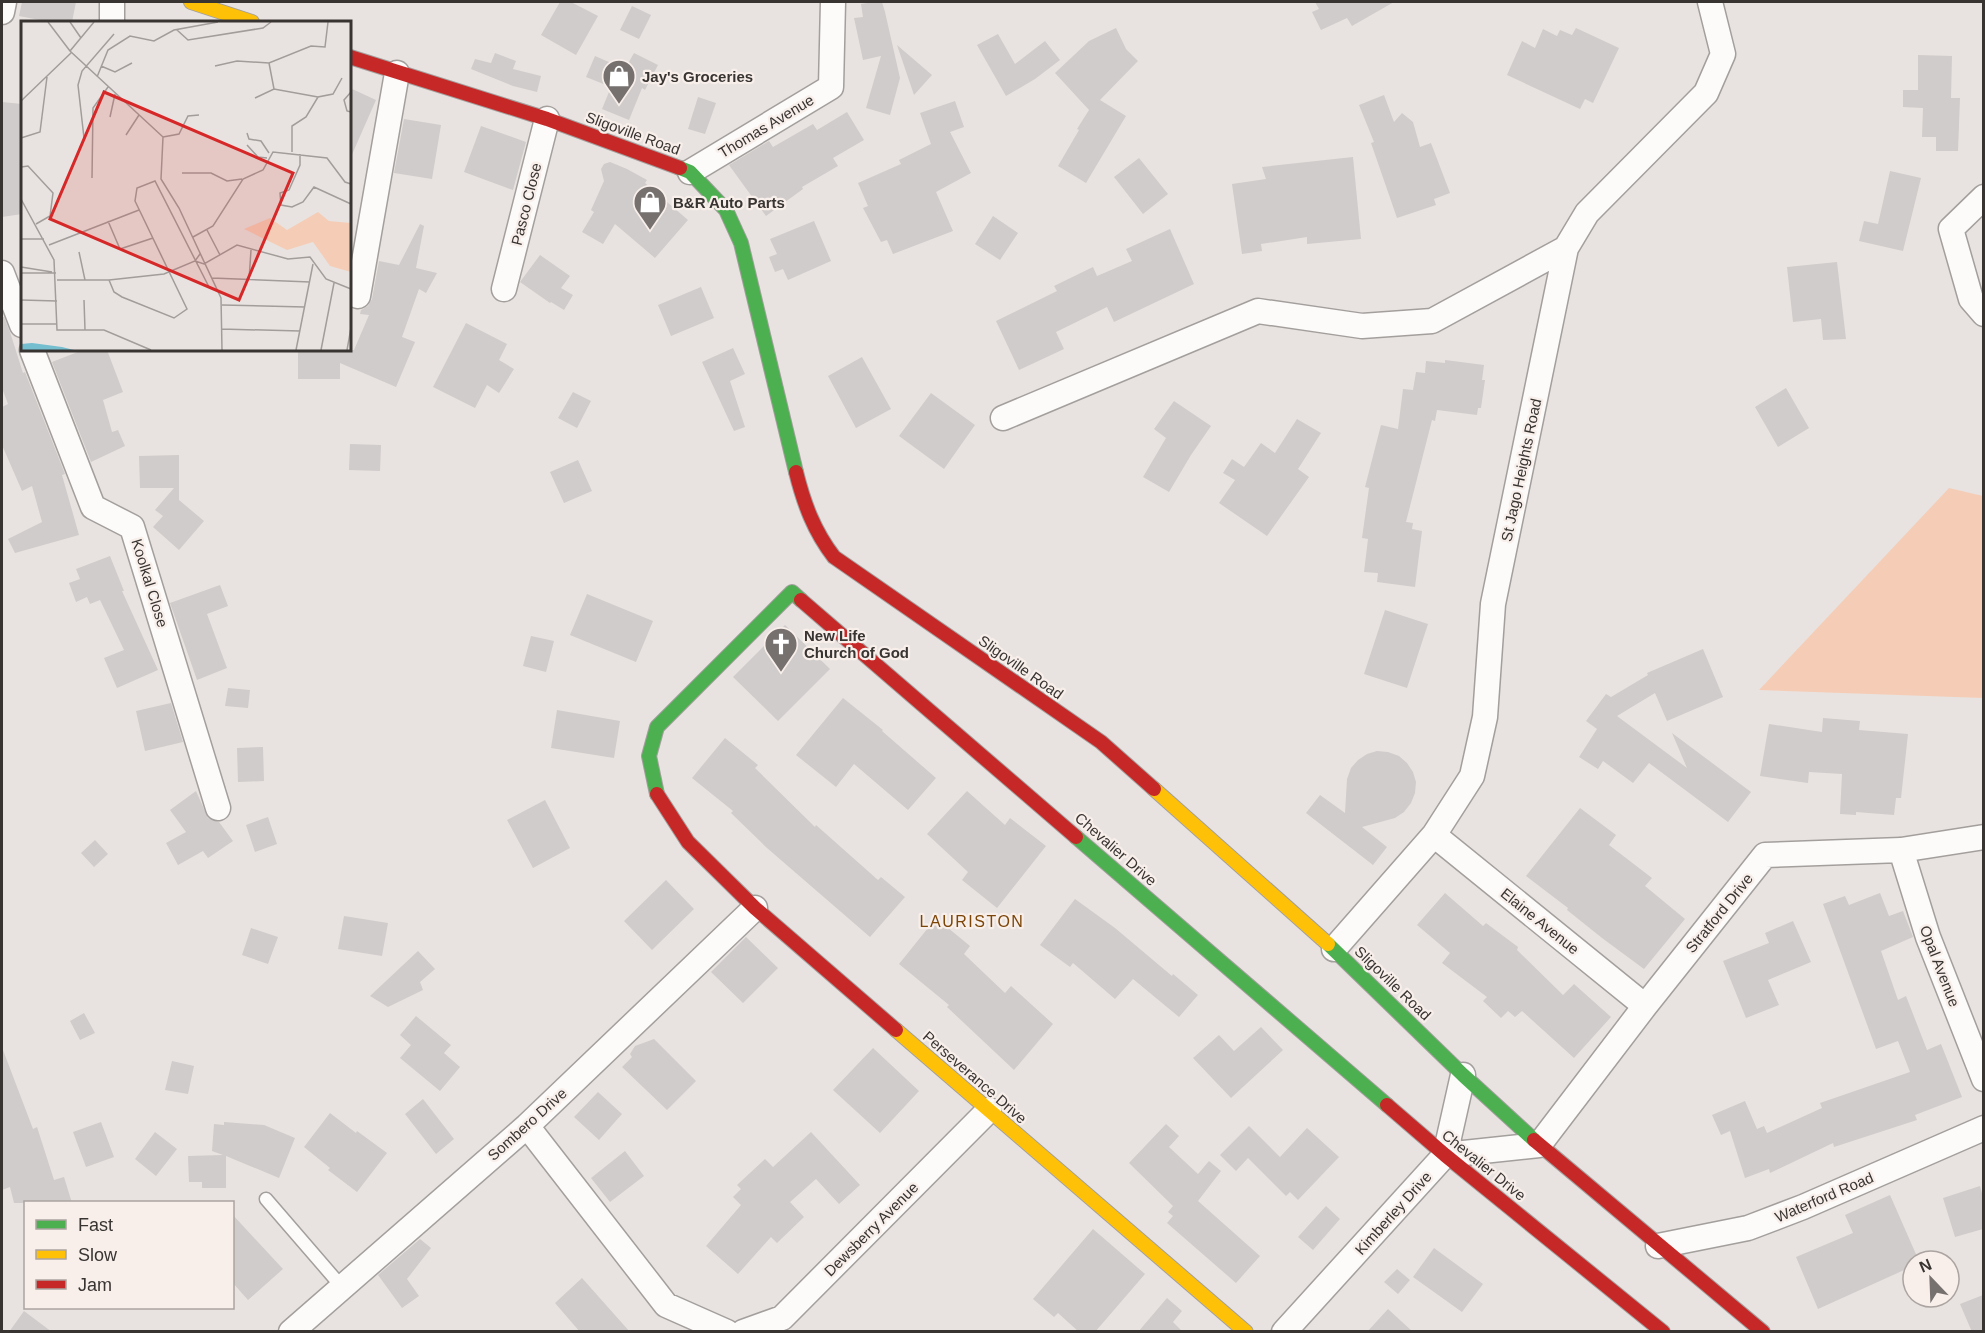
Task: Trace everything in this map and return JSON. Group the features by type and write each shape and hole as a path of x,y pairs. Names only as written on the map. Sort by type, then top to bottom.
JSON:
{"street":[{"path":"2,12 3,2"},
{"path":"112,2 112,21"},
{"path":"191,2 249,21"},
{"name":"Thomas Avenue","path":"690,172 831,87 833,2"},
{"name":"St Jago Heights Road","path":"1334,950 1434,835 1472,776 1485,717 1494,604 1566,248 1587,213 1706,93 1723,54 1710,2"},
{"name":"Sligoville Road","path":"351,57 547,119 690,172 726,210 741,243 807,515 818,536 834,557 1101,742 1334,950 1539,1145 1763,1332"},
{"path":"358,296 398,73"},
{"name":"Pasco Close","path":"504,289 547,119"},
{"path":"1983,197 1951,229 1971,299 1983,314"},
{"path":"1003,418 1258,311 1362,326 1432,321 1566,248"},
{"path":"2,273 21,322"},
{"name":"Koolkal Close","path":"32,351 93,507 132,527 218,808"},
{"name":"Chevalier Drive","path":"688,842 658,797 649,756 657,727 792,592 1446,1155 1663,1332"},
{"name":"Elaine Avenue","path":"1434,835 1645,1006"},
{"name":"Stratford Drive","path":"1539,1145 1645,1006 1766,855 1901,850 1983,837"},
{"name":"Perseverance Drive","path":"688,842 755,908 1246,1332"},
{"name":"Opal Avenue","path":"1901,850 1928,937 1983,1079"},
{"name":"Sombero Drive","path":"291,1332 527,1126 755,908"},
{"path":"1463,1075 1446,1155 1539,1145"},
{"name":"Dewsberry Avenue","path":"743,1332 782,1318 989,1110"},
{"path":"527,1126 666,1305 727,1332"},
{"name":"Waterford Road","path":"1658,1246 1748,1228 1803,1207 1983,1128"},
{"name":"Kimberley Drive","path":"1284,1332 1446,1155"}],"lane":[{"path":"266,1199 342,1287"}],"shaded area":[{"path":"1949,488 1983,496 1983,698 1759,690"}],"building":[{"path":"22,2 76,2 72,21 45,21 19,16"},
{"path":"560,2 571,2 598,16 576,55 541,35"},
{"path":"882,2 900,78 890,115 866,108 881,56 863,60 854,18 863,17 861,4"},
{"path":"1315,2 1394,2 1352,26 1347,18 1321,30 1312,12 1319,9"},
{"path":"632,6 651,15 639,39 620,30"},
{"path":"1116,28 1126,49 1138,61 1100,100 1126,116 1086,183 1058,166 1089,110 1055,73 1089,41"},
{"path":"1576,28 1619,48 1593,103 1585,99 1580,109 1507,75 1522,41 1535,48 1543,29 1557,36 1560,30 1572,35"},
{"path":"998,34 1015,64 1045,41 1060,60 1035,79 1006,96 977,45"},
{"path":"897,45 932,75 914,95"},
{"path":"495,53 516,61 513,69 541,76 537,92 513,86 471,69 475,59 491,63"},
{"path":"634,53 658,65 645,90 642,88 629,120 602,109 611,87 586,77 595,56 625,69"},
{"path":"1918,55 1952,56 1951,98 1960,98 1958,151 1936,151 1936,137 1922,137 1923,108 1903,107 1903,90 1918,90"},
{"path":"351,88 376,100 351,157"},
{"path":"1384,95 1394,122 1402,113 1413,122 1420,147 1431,143 1450,193 1434,199 1436,205 1397,218 1371,143 1374,142 1359,105"},
{"path":"698,97 716,103 705,134 688,129"},
{"path":"955,101 964,127 950,132 971,173 936,192 953,231 893,254 887,240 881,242 863,208 868,206 858,183 901,164 899,160 931,144 920,113"},
{"path":"2,102 21,104 21,214 2,217"},
{"path":"847,112 864,140 833,158 838,166 802,187 803,189 766,216 729,165 769,141 773,147 813,124 817,130"},
{"path":"404,119 441,125 432,179 394,173"},
{"path":"481,126 526,142 513,190 464,172"},
{"path":"1353,157 1361,239 1307,244 1307,237 1261,244 1262,251 1242,254 1232,184 1266,179 1262,167"},
{"path":"1139,158 1168,194 1143,214 1114,177"},
{"path":"610,162 647,180 645,183 688,220 655,258 615,224 603,244 582,232 594,212 591,210 604,181 601,169 604,164"},
{"path":"1890,171 1921,178 1903,251 1859,241 1864,221 1878,224"},
{"path":"993,216 1018,233 1000,260 975,244"},
{"path":"814,221 831,261 788,280 783,269 775,272 769,257 777,254 770,239"},
{"path":"420,224 424,226 416,268 437,273 426,293 419,289 402,337 415,342 396,387 340,363 340,379 298,379 298,351 354,350 369,315 360,314 372,299 379,261 399,265"},
{"path":"1170,229 1194,284 1114,322 1107,307 1056,332 1064,349 1019,370 996,321 1057,291 1054,286 1093,267 1097,276 1132,261 1126,249"},
{"path":"540,255 570,276 561,288 573,295 564,310 520,282"},
{"path":"1837,262 1846,339 1823,340 1821,319 1793,322 1787,267"},
{"path":"701,287 714,318 671,336 658,305"},
{"path":"2,317 4,317 23,373 25,372 65,474 62,475 79,535 15,553 8,539 42,522 32,486 22,491 2,445 2,407 8,404 2,388"},
{"path":"466,323 507,344 499,360 514,369 499,393 487,385 475,408 433,387"},
{"path":"733,348 745,374 730,381 745,427 734,431 702,362"},
{"path":"80,351 107,351 123,392 103,400 112,432 118,430 125,446 91,462 52,362"},
{"path":"862,357 891,409 856,428 828,376"},
{"path":"1445,360 1484,365 1482,380 1485,380 1481,408 1478,408 1477,415 1437,410 1435,421 1432,420 1406,522 1413,523 1412,529 1422,531 1415,587 1377,582 1378,573 1364,572 1368,539 1362,538 1369,488 1365,487 1381,425 1398,429 1403,389 1413,390 1416,372 1425,373 1426,361 1445,363"},
{"path":"1786,388 1809,428 1778,447 1755,407"},
{"path":"573,392 591,401 577,428 558,418"},
{"path":"931,393 975,425 944,469 899,436"},
{"path":"1174,401 1211,426 1169,492 1143,477 1166,438 1154,429"},
{"path":"1297,419 1321,433 1298,469 1309,477 1267,536 1219,503 1235,480 1223,473 1232,459 1244,467 1261,443 1275,453"},
{"path":"350,444 381,445 380,471 349,470"},
{"path":"179,455 179,500 204,521 179,550 153,527 163,516 155,510 174,488 140,488 139,456"},
{"path":"578,460 592,491 564,503 550,472"},
{"path":"110,556 124,591 122,591 158,670 117,688 104,658 124,650 100,600 90,604 87,597 76,602 69,583 80,579 76,569"},
{"path":"220,585 228,606 207,614 227,668 197,680 170,603"},
{"path":"587,594 653,621 636,662 570,635"},
{"path":"1385,610 1428,624 1407,688 1364,674"},
{"name":"New Life Church of God","path":"785,625 830,669 778,721 733,677"},
{"path":"531,636 554,641 546,672 523,666"},
{"path":"1703,649 1723,697 1667,721 1655,693 1617,716 1687,768 1672,733 1751,792 1728,822 1649,763 1633,783 1603,761 1598,769 1579,757 1597,729 1586,721 1606,694 1611,697 1648,675 1647,673"},
{"path":"228,688 250,690 248,708 225,706"},
{"path":"843,698 883,730 936,778 908,810 854,764 836,787 796,755"},
{"path":"171,703 183,742 145,751 136,711"},
{"path":"557,710 620,721 614,758 551,748"},
{"path":"1823,718 1860,721 1859,730 1908,734 1901,798 1896,798 1894,815 1856,812 1856,815 1840,814 1842,774 1809,772 1808,783 1760,776 1769,724 1822,732"},
{"path":"725,738 758,765 755,768 815,827 816,825 878,880 881,877 905,897 870,937 767,848 731,813 733,811 692,778"},
{"path":"263,747 264,781 238,782 237,748"},
{"path":"1377,751 1399,756 1413,772 1416,782 1411,803 1404,812 1395,818 1362,827 1387,847 1373,865 1306,813 1320,795 1345,813 1347,779 1351,768 1367,754"},
{"path":"196,791 208,818 219,822 233,841 208,858 203,851 178,865 166,843 186,832 170,810"},
{"path":"967,791 1005,825 1010,818 1046,846 997,908 962,880 968,872 927,834"},
{"path":"545,800 570,848 533,868 507,820"},
{"path":"1580,808 1616,835 1609,845 1652,878 1645,886 1685,919 1644,969 1526,876"},
{"path":"268,817 277,844 255,852 246,825"},
{"path":"95,840 108,854 94,867 81,853"},
{"path":"666,880 694,909 652,950 624,921"},
{"path":"1445,893 1483,926 1486,923 1518,947 1517,950 1563,995 1574,984 1611,1017 1574,1058 1522,1011 1515,1017 1508,1011 1501,1018 1483,1001 1487,997 1442,963 1450,953 1417,925"},
{"path":"1880,893 1889,916 1903,911 1913,937 1881,951 1898,1000 1906,996 1927,1050 1941,1044 1962,1097 1915,1115 1917,1120 1834,1147 1833,1143 1770,1173 1769,1169 1745,1178 1730,1131 1721,1135 1712,1115 1745,1101 1757,1129 1764,1126 1767,1133 1822,1108 1820,1103 1910,1072 1898,1041 1876,1049 1823,904 1845,896 1849,905"},
{"path":"1075,899 1198,995 1179,1017 1133,979 1115,999 1073,963 1070,967 1040,945"},
{"path":"344,916 388,923 382,956 338,949"},
{"path":"936,918 970,946 964,954 1005,993 1011,986 1053,1024 1014,1070 947,1007 949,1005 899,964"},
{"path":"1793,921 1811,962 1768,980 1779,1005 1746,1018 1723,961 1769,943 1765,933"},
{"path":"251,928 278,937 268,964 242,955"},
{"path":"746,937 778,968 743,1003 711,972"},
{"path":"418,951 435,969 420,982 423,990 388,1007 370,996"},
{"path":"84,1013 95,1033 80,1040 70,1021"},
{"path":"416,1016 451,1045 444,1053 460,1067 440,1091 400,1058 411,1045 400,1035"},
{"path":"1261,1027 1283,1050 1231,1098 1193,1058 1219,1035 1234,1051"},
{"path":"654,1039 696,1081 667,1110 622,1067 632,1057 630,1054 635,1046"},
{"path":"873,1048 919,1091 880,1133 833,1090"},
{"path":"2,1051 33,1129 37,1127 54,1180 64,1177 71,1201 14,1203 10,1187 2,1190"},
{"path":"172,1061 194,1066 188,1094 165,1090"},
{"path":"598,1092 622,1114 599,1140 574,1117"},
{"path":"423,1099 454,1139 436,1154 405,1114"},
{"path":"330,1113 387,1153 357,1192 328,1170 330,1168 304,1147"},
{"path":"101,1122 114,1157 86,1167 73,1132"},
{"path":"224,1122 264,1125 295,1138 279,1178 226,1156 226,1188 202,1188 202,1182 189,1182 188,1156 223,1155 212,1151 214,1124 224,1125"},
{"path":"1166,1124 1179,1136 1169,1147 1198,1174 1209,1161 1221,1171 1198,1201 1260,1256 1236,1283 1167,1223 1173,1216 1168,1212 1173,1206 1129,1163"},
{"path":"1249,1126 1280,1157 1307,1128 1339,1157 1298,1200 1290,1192 1286,1196 1248,1158 1236,1171 1220,1155"},
{"path":"155,1132 177,1149 156,1176 135,1159"},
{"path":"811,1132 860,1185 839,1204 816,1179 790,1202 804,1217 777,1243 771,1237 738,1274 706,1246 741,1205 733,1197 741,1189 737,1185 765,1159 773,1167"},
{"path":"625,1151 644,1176 610,1202 591,1178"},
{"path":"1980,1186 1983,1197 1983,1229 1955,1237 1943,1198"},
{"path":"1890,1195 1914,1249 1901,1249 1901,1271 1818,1309 1796,1257 1853,1233 1845,1215"},
{"path":"1326,1206 1340,1219 1313,1250 1298,1237"},
{"path":"234,1216 283,1269 248,1300 234,1284"},
{"path":"1093,1229 1145,1274 1095,1332 1079,1332 1058,1313 1054,1317 1033,1299"},
{"path":"420,1239 431,1248 407,1279 419,1296 402,1308 378,1275"},
{"path":"1434,1248 1483,1284 1462,1312 1413,1277"},
{"path":"1397,1269 1410,1280 1398,1294 1384,1282"},
{"path":"582,1278 630,1332 580,1332 555,1303"},
{"path":"1983,1295 1983,1332 1972,1332 1961,1304"},
{"path":"1167,1298 1182,1311 1173,1322 1183,1332 1138,1332"},
{"path":"1388,1309 1413,1332 1367,1332"},
{"path":"24,1311 52,1332 9,1332"}],"traffic: fast":[{"path":"680,168 690,172 726,210 741,243 796,472"},
{"path":"657,794 649,756 657,727 792,592 801,600"},
{"path":"1076,837 1387,1105"},
{"path":"1328,944 1463,1075 1534,1140"}],"traffic: slow":[{"path":"191,2 249,21"},
{"path":"1154,789 1328,944"},
{"path":"896,1030 1246,1332"}],"traffic: jam":[{"path":"351,57 547,119 680,168"},
{"path":"796,472 810,517 834,557 1101,742 1154,789"},
{"path":"801,600 1076,837"},
{"path":"657,794 688,842 755,908 896,1030"},
{"path":"1387,1105 1663,1332"},
{"path":"1534,1140 1763,1332"}],"place":[{"name":"Jay's Groceries","path":"619,105"},
{"name":"B&R Auto Parts","path":"650,231"},
{"name":"New Life Church of God","path":"781,673"}],"district":[{"name":"LAURISTON","path":"972,921"}]}
